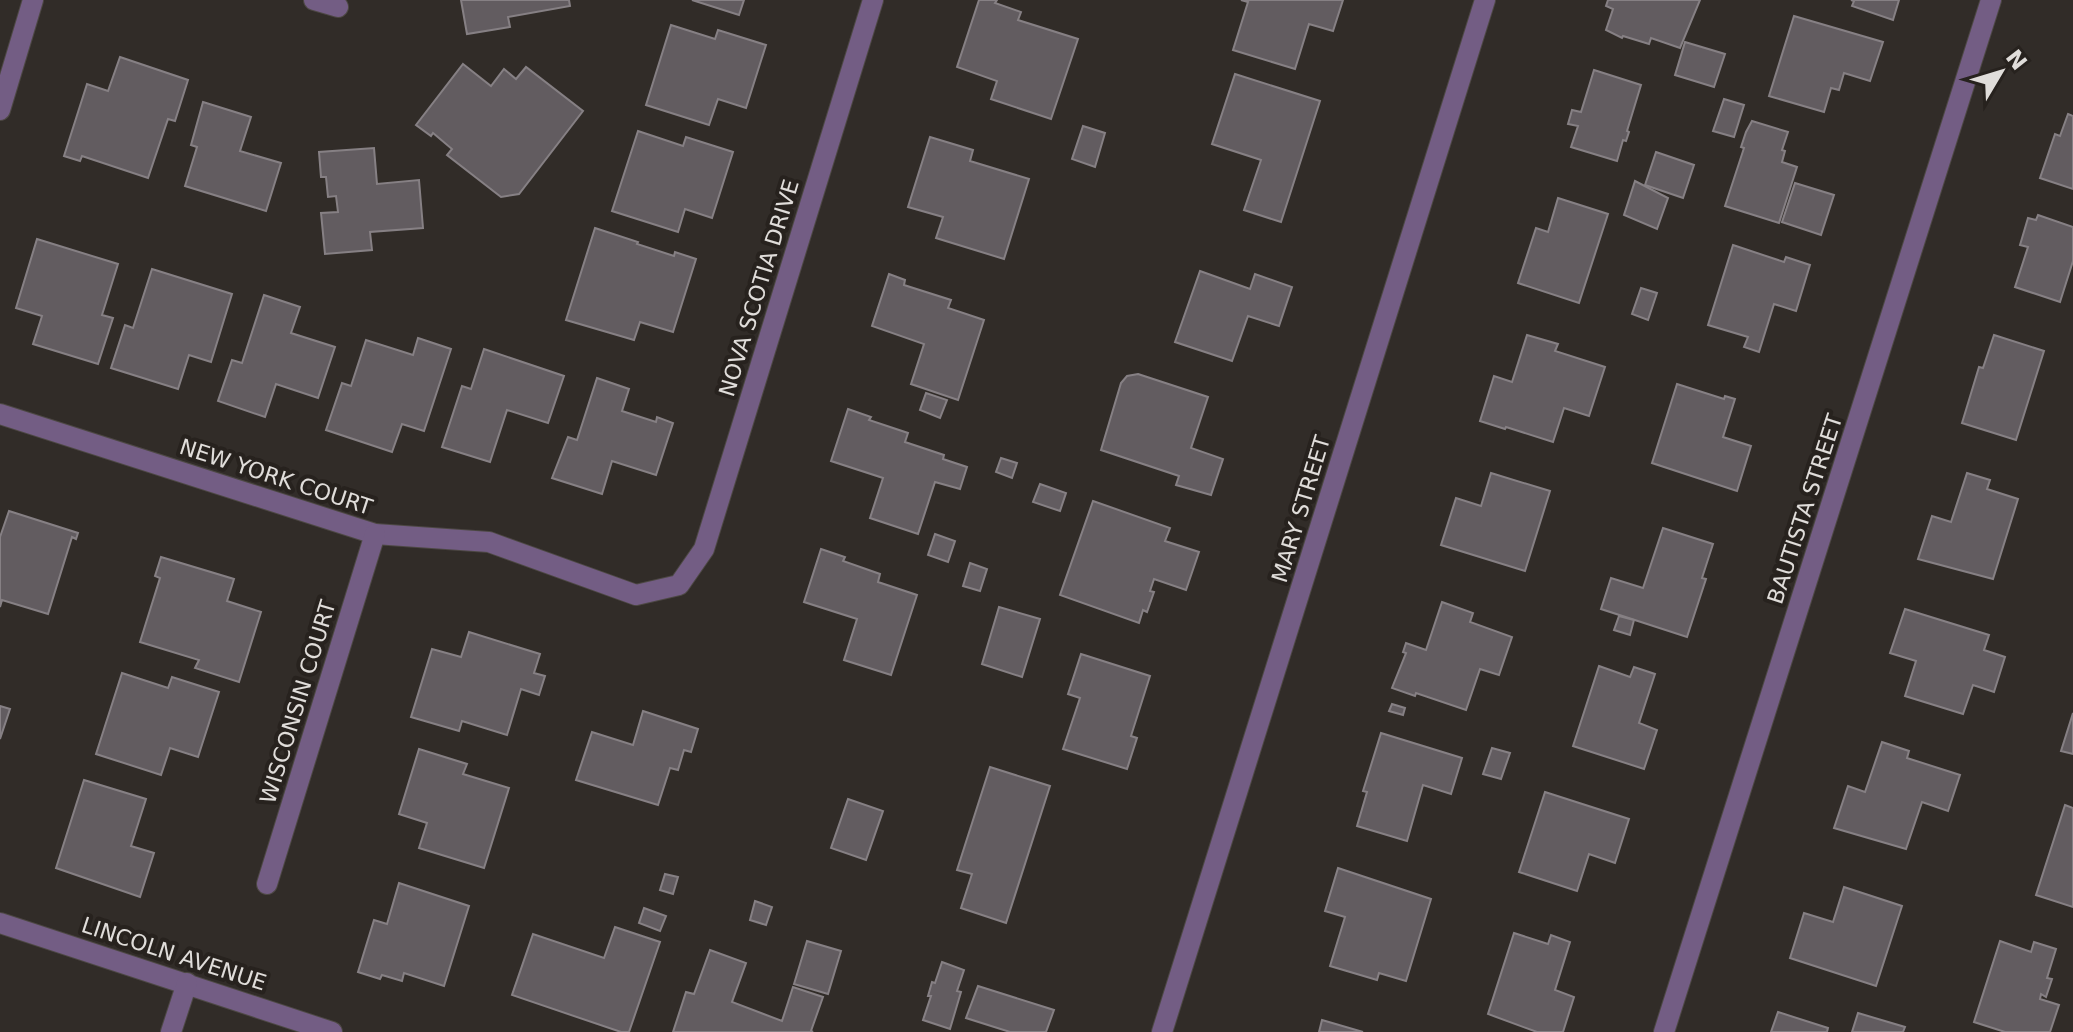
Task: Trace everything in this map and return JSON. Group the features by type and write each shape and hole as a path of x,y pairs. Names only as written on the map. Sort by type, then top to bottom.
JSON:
{"street":[{"path":"0,110 33,0"},
{"path":"314,0 338,7"},
{"name":"NOVA SCOTIA DRIVE","path":"679,585 704,549 873,0"},
{"name":"MARY STREET","path":"1162,1032 1485,0"},
{"name":"BAUTISTA STREET","path":"1664,1032 1991,0"},
{"name":"NEW YORK COURT","path":"0,414 375,534 489,542 636,595 679,585"},
{"name":"WISCONSIN COURT","path":"267,884 375,534"},
{"name":"LINCOLN AVENUE","path":"0,923 332,1032"},
{"path":"171,1032 187,983"}],"building":[{"path":"461,0 569,0 570,6 508,17 510,27 467,34"},
{"path":"692,0 744,0 739,15"},
{"path":"979,0 997,0 995,3 1021,12 1018,20 1078,39 1051,119 991,99 997,81 957,67"},
{"path":"1241,0 1343,0 1333,31 1309,24 1295,69 1233,50 1248,2"},
{"path":"1608,0 1700,0 1680,48 1651,38 1649,44 1622,38 1606,30 1613,9 1606,6"},
{"path":"1851,0 1899,0 1893,20 1852,6 1854,1"},
{"path":"1794,16 1883,42 1870,81 1844,73 1839,90 1831,88 1824,112 1769,96"},
{"path":"671,25 715,39 718,30 766,45 746,108 718,99 709,125 646,105"},
{"path":"1685,42 1725,54 1714,87 1675,75"},
{"path":"120,57 188,80 175,121 168,119 148,178 82,156 80,161 64,156 87,84 108,91"},
{"path":"463,64 491,86 504,69 516,79 526,67 583,111 519,194 501,197 447,155 452,149 433,133 431,136 416,125"},
{"path":"1594,70 1641,85 1629,132 1626,141 1623,140 1617,161 1571,147 1578,126 1568,124 1572,110 1581,112"},
{"path":"1235,74 1320,101 1281,222 1244,210 1261,160 1212,144"},
{"path":"1724,99 1744,105 1734,137 1713,131"},
{"path":"203,102 251,117 240,151 281,163 266,211 185,186 197,147 191,145"},
{"path":"2068,114 2073,116 2073,189 2040,178 2055,134 2060,136"},
{"path":"1752,121 1788,132 1782,162 1797,167 1779,223 1725,206 1744,148 1741,147"},
{"path":"1083,126 1105,133 1095,167 1072,159"},
{"path":"638,131 683,146 686,137 733,152 712,218 685,209 678,232 612,211"},
{"path":"930,137 973,150 970,161 1029,179 1004,259 936,238 943,217 908,207"},
{"path":"374,148 377,184 419,180 423,228 370,232 372,250 325,254 321,213 338,212 336,196 328,197 326,177 321,177 319,152"},
{"path":"1656,152 1694,165 1683,198 1645,185"},
{"path":"1635,181 1668,198 1657,229 1624,215"},
{"path":"1795,183 1834,195 1821,235 1782,222"},
{"path":"1558,198 1608,214 1579,303 1518,283 1536,228 1548,232"},
{"path":"2038,215 2073,227 2073,261 2060,302 2015,287 2028,247 2020,245 2028,218 2036,220"},
{"path":"595,228 674,256 675,252 696,259 673,332 640,322 634,340 566,320"},
{"path":"37,239 118,264 102,315 113,318 98,364 33,344 42,316 16,308"},
{"path":"1733,245 1784,262 1786,257 1810,265 1796,311 1774,304 1759,352 1744,347 1748,337 1708,325"},
{"path":"152,269 232,294 211,362 189,355 178,389 111,368 125,325 133,328"},
{"path":"1200,271 1250,289 1255,274 1292,287 1279,326 1248,316 1232,361 1175,342"},
{"path":"889,274 905,280 904,285 951,300 948,308 984,320 958,400 911,384 924,344 872,326"},
{"path":"1641,288 1657,293 1648,320 1632,314"},
{"path":"264,295 300,307 291,333 335,347 318,398 276,384 265,417 218,401 232,360 242,363"},
{"path":"1527,335 1558,344 1555,351 1605,367 1589,416 1564,408 1553,442 1480,421 1494,376 1512,382"},
{"path":"1994,335 2044,351 2016,440 1962,423 1979,367 1983,368"},
{"path":"418,338 451,349 424,431 402,424 392,452 326,430 342,383 351,386 366,340 413,355"},
{"path":"484,349 564,376 548,423 507,410 490,462 442,447 462,386 471,389"},
{"path":"1138,374 1208,397 1191,448 1223,459 1211,495 1176,485 1179,476 1101,450 1121,383 1127,376"},
{"path":"597,378 629,389 622,411 656,422 657,417 673,423 656,475 612,461 602,494 552,478 568,437 577,440"},
{"path":"1677,384 1724,399 1725,396 1735,399 1723,437 1751,446 1737,491 1652,463"},
{"path":"926,393 947,400 940,418 920,410"},
{"path":"848,409 871,417 869,420 908,433 905,442 944,455 943,459 967,467 960,489 935,482 918,534 870,518 883,478 831,461"},
{"path":"1001,458 1017,463 1012,478 996,472"},
{"path":"1491,473 1550,491 1525,571 1441,545 1456,498 1481,506"},
{"path":"1967,473 1990,480 1987,489 2018,499 1993,579 1918,559 1932,516 1951,522"},
{"path":"1040,484 1066,493 1060,511 1033,502"},
{"path":"1093,501 1170,528 1165,541 1199,552 1186,590 1154,579 1150,591 1154,592 1147,612 1143,610 1139,623 1060,595"},
{"path":"9,511 78,533 76,539 72,537 48,614 2,600 0,607 0,537"},
{"path":"1663,528 1713,544 1702,578 1706,579 1687,637 1601,609 1611,578 1643,588"},
{"path":"935,534 955,541 948,562 928,555"},
{"path":"821,549 845,557 843,561 880,574 878,582 917,595 891,675 844,660 857,619 804,602"},
{"path":"161,557 234,579 227,601 261,612 239,682 195,668 199,660 140,642 160,578 155,576"},
{"path":"970,563 987,569 980,591 963,586"},
{"path":"1442,602 1473,613 1470,622 1512,637 1499,675 1480,669 1466,710 1392,688 1406,653 1403,652 1406,643 1426,650"},
{"path":"999,607 1040,619 1022,677 982,664"},
{"path":"1905,609 1989,635 1984,650 2005,657 1994,692 1973,685 1963,714 1905,696 1916,661 1890,653"},
{"path":"1619,616 1634,620 1630,635 1614,630"},
{"path":"469,632 540,654 534,673 545,676 539,695 521,689 507,735 462,721 459,731 411,717 432,649 461,657"},
{"path":"1081,654 1150,676 1131,736 1137,738 1127,769 1063,749 1080,698 1068,694"},
{"path":"1599,666 1630,677 1634,667 1655,674 1639,723 1657,730 1644,769 1573,746"},
{"path":"122,673 168,688 172,677 219,692 198,757 170,748 161,775 96,754"},
{"path":"1392,704 1405,708 1403,715 1389,711"},
{"path":"0,706 10,709 0,739"},
{"path":"643,711 698,729 691,752 684,750 678,770 670,768 658,805 576,780 592,732 633,745"},
{"path":"2073,713 2073,754 2061,751"},
{"path":"1381,733 1462,758 1451,794 1423,785 1407,841 1357,826 1367,792 1363,791"},
{"path":"1882,742 1909,751 1907,758 1960,775 1948,811 1922,802 1906,849 1834,828 1848,786 1865,792"},
{"path":"1492,748 1510,753 1501,779 1483,774"},
{"path":"419,749 467,764 463,774 509,788 484,868 419,848 427,823 399,814"},
{"path":"990,767 1050,786 1006,923 961,908 972,874 957,870"},
{"path":"84,780 146,799 131,846 154,853 140,897 56,868"},
{"path":"1545,792 1629,819 1615,863 1589,854 1577,891 1519,872"},
{"path":"848,799 883,811 866,860 831,848"},
{"path":"2065,805 2073,808 2073,907 2036,895"},
{"path":"1338,868 1431,899 1406,981 1379,973 1377,980 1330,966 1345,917 1325,911"},
{"path":"665,874 678,877 673,894 660,890"},
{"path":"399,883 469,906 444,986 404,973 402,981 382,975 380,979 358,972 374,920 387,924"},
{"path":"1844,887 1902,906 1876,986 1790,958 1804,913 1833,922"},
{"path":"755,901 772,907 766,925 750,920"},
{"path":"644,908 666,916 660,931 639,923"},
{"path":"615,927 660,942 629,1032 621,1032 512,995 533,934 604,958"},
{"path":"1514,933 1548,944 1551,935 1570,942 1555,990 1574,997 1563,1032 1537,1032 1488,1014"},
{"path":"807,941 841,951 828,994 794,984"},
{"path":"2000,941 2031,952 2034,942 2056,949 2047,978 2052,979 2046,997 2041,994 2040,999 2059,1005 2050,1032 2005,1032 1974,1022"},
{"path":"710,950 746,963 732,1002 782,1021 793,987 823,997 813,1032 673,1032 686,992 694,994"},
{"path":"942,962 964,970 950,1029 923,1020 932,982 935,983"},
{"path":"978,986 1054,1010 1046,1032 1010,1032 966,1018"},
{"path":"1778,1012 1828,1028 1827,1032 1771,1032"},
{"path":"1858,1013 1905,1027 1903,1032 1852,1032"},
{"path":"1322,1020 1363,1032 1319,1032"}]}
